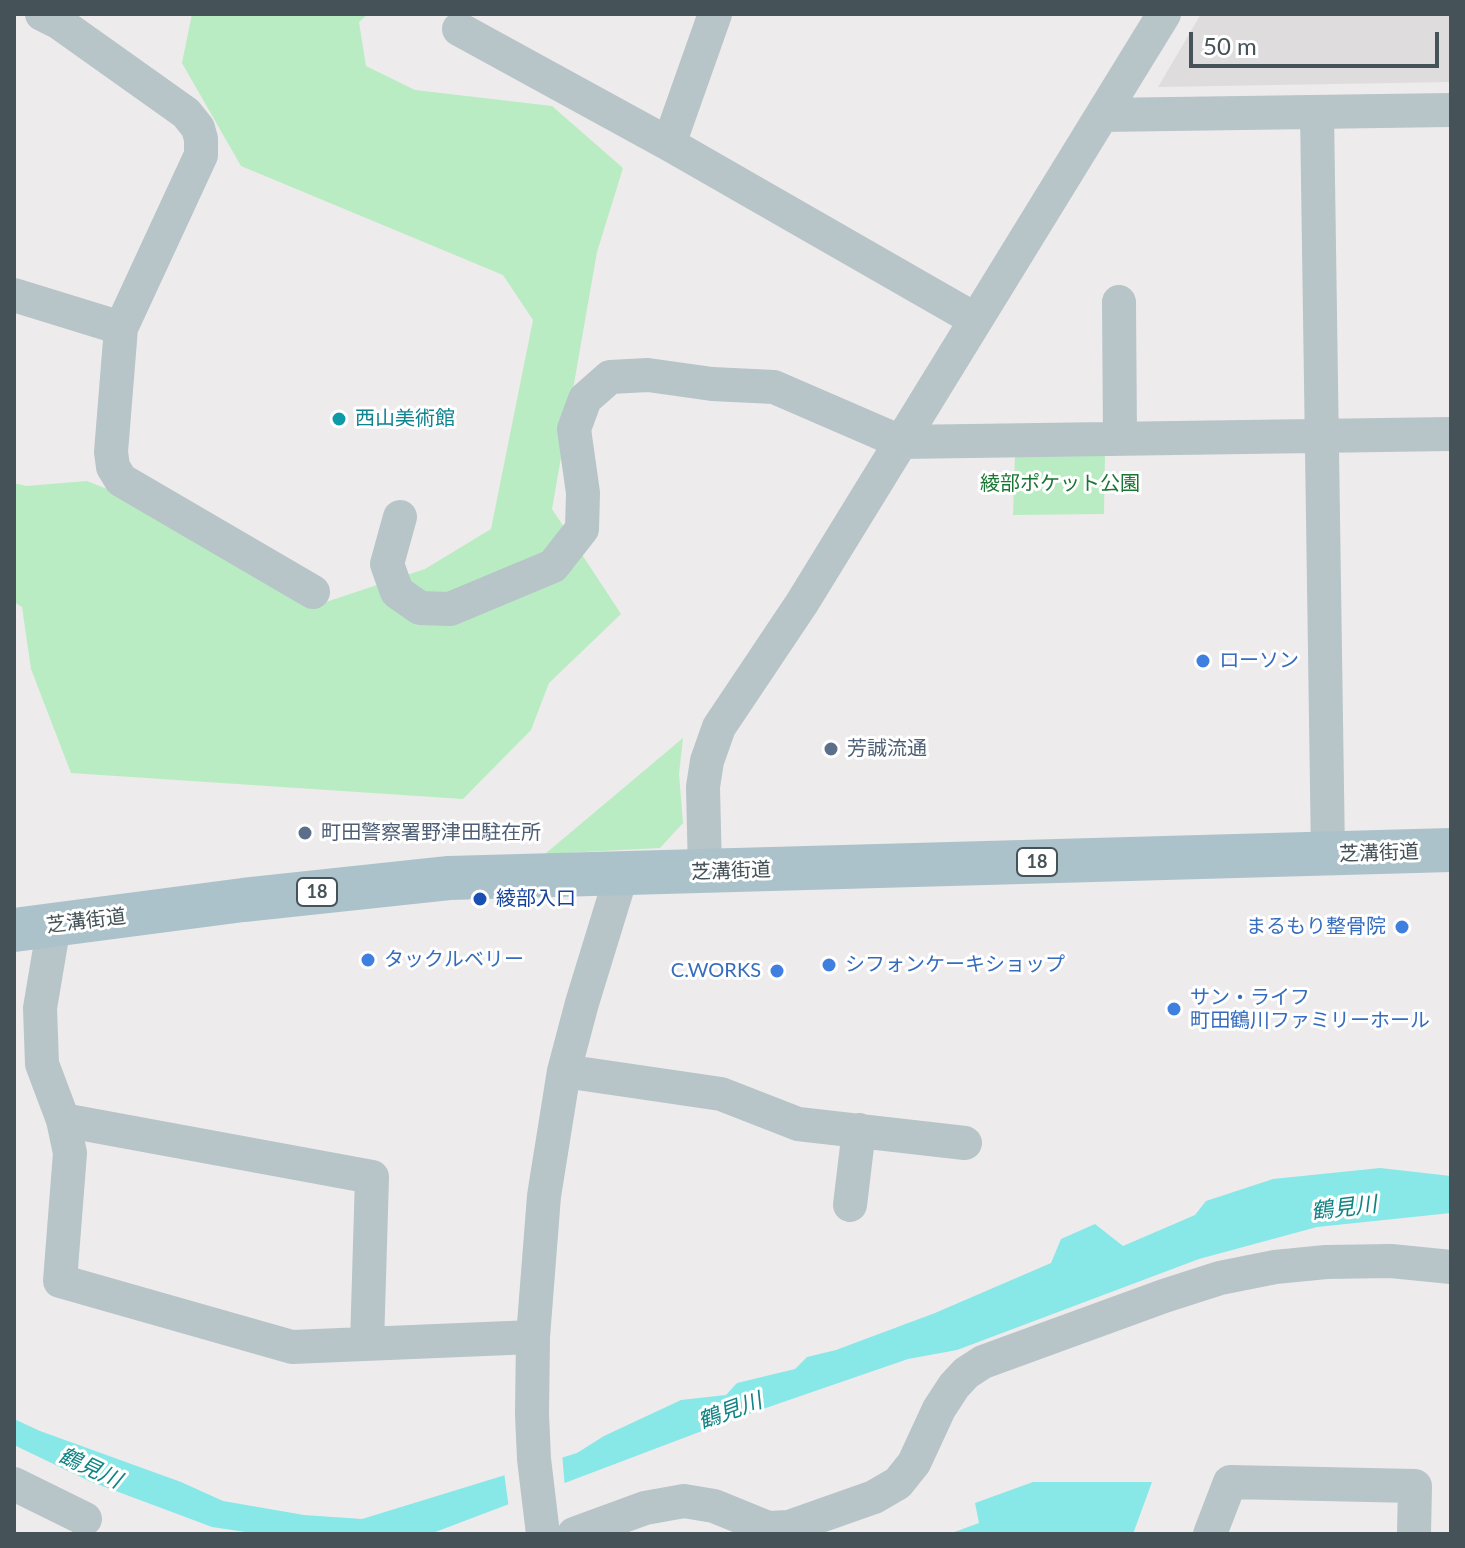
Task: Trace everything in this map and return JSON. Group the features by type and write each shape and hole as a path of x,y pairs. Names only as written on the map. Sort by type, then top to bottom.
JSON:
{"main road":[{"name":"芝溝街道","path":"34,927 449,878 1451,850"}],"street":[{"path":"42,14 58,22 186,113 198,128 201,139 201,155 121,328 111,452 113,467 121,480 313,592"},
{"path":"669,144 715,14"},
{"path":"705,872 703,787 707,761 719,727 802,603 1164,14"},
{"path":"459,29 669,144 976,320"},
{"path":"1102,115 1451,110"},
{"path":"1317,112 1328,854"},
{"path":"14,295 121,328"},
{"path":"1119,302 1120,439"},
{"path":"400,517 387,564 397,592 420,608 450,609 553,566 582,529 583,493 574,429 585,399 610,377 648,375 712,384 774,387 901,442 1451,434"},
{"path":"542,1525 532,1423 533,1337 544,1196 564,1071 622,873"},
{"path":"34,927 42,1064 63,1120 70,1153 60,1281 292,1347 533,1337"},
{"path":"564,1071 721,1094 798,1124 965,1143"},
{"path":"63,1120 372,1177 367,1344"},
{"path":"850,1205 859,1130"},
{"path":"574,1534 645,1508 684,1501 714,1506 768,1528 789,1527 874,1497 898,1483 914,1463 939,1409 954,1386 983,1362 1220,1278 1275,1267 1326,1262 1378,1261 1451,1267"},
{"path":"1210,1534 1230,1482 1415,1486 1414,1534"},
{"path":"14,1484 85,1519"}],"shaded area":[{"path":"1201,14 1451,14 1451,82 1158,87"}],"green space":[{"path":"192,14 368,14 359,22 366,66 415,90 552,106 623,168 597,252 552,509 621,614 549,683 531,730 463,799 71,773 31,669 22,607 14,602 14,483 26,486 87,481 177,517 314,606 425,569 491,529 533,320 503,275 241,166 182,63"},
{"name":"綾部ポケット公園","path":"1015,454 1105,454 1104,514 1013,515"},
{"path":"683,738 679,774 683,823 660,848 545,854"}],"water":[{"name":"鶴見川","path":"1380,1168 1451,1176 1451,1213 1317,1227 1199,1259 957,1350 908,1359 731,1420 430,1534 259,1534 212,1527 89,1481 14,1445 14,1419 223,1501 304,1515 362,1519 577,1453 604,1436 681,1400 726,1395 737,1383 795,1369 807,1357 836,1350 935,1313 1051,1263 1061,1239 1095,1224 1123,1246 1195,1215 1206,1201 1273,1179"},
{"path":"1033,1482 1152,1482 1133,1534 949,1534 979,1523 975,1503"}],"pier":[{"path":"562,1453 565,1489 509,1509 504,1472"}],"place":[{"name":"西山美術館","path":"339,419"},
{"name":"ローソン","path":"1203,661"},
{"name":"芳誠流通","path":"831,749"},
{"name":"町田警察署野津田駐在所","path":"305,833"},
{"name":"綾部入口","path":"480,899"},
{"name":"まるもり整骨院","path":"1402,927"},
{"name":"タックルベリー","path":"368,960"},
{"name":"シフォンケーキショップ","path":"829,965"},
{"name":"C.WORKS","path":"777,971"},
{"name":"サン・ライフ 町田鶴川ファミリーホール","path":"1174,1009"}]}
